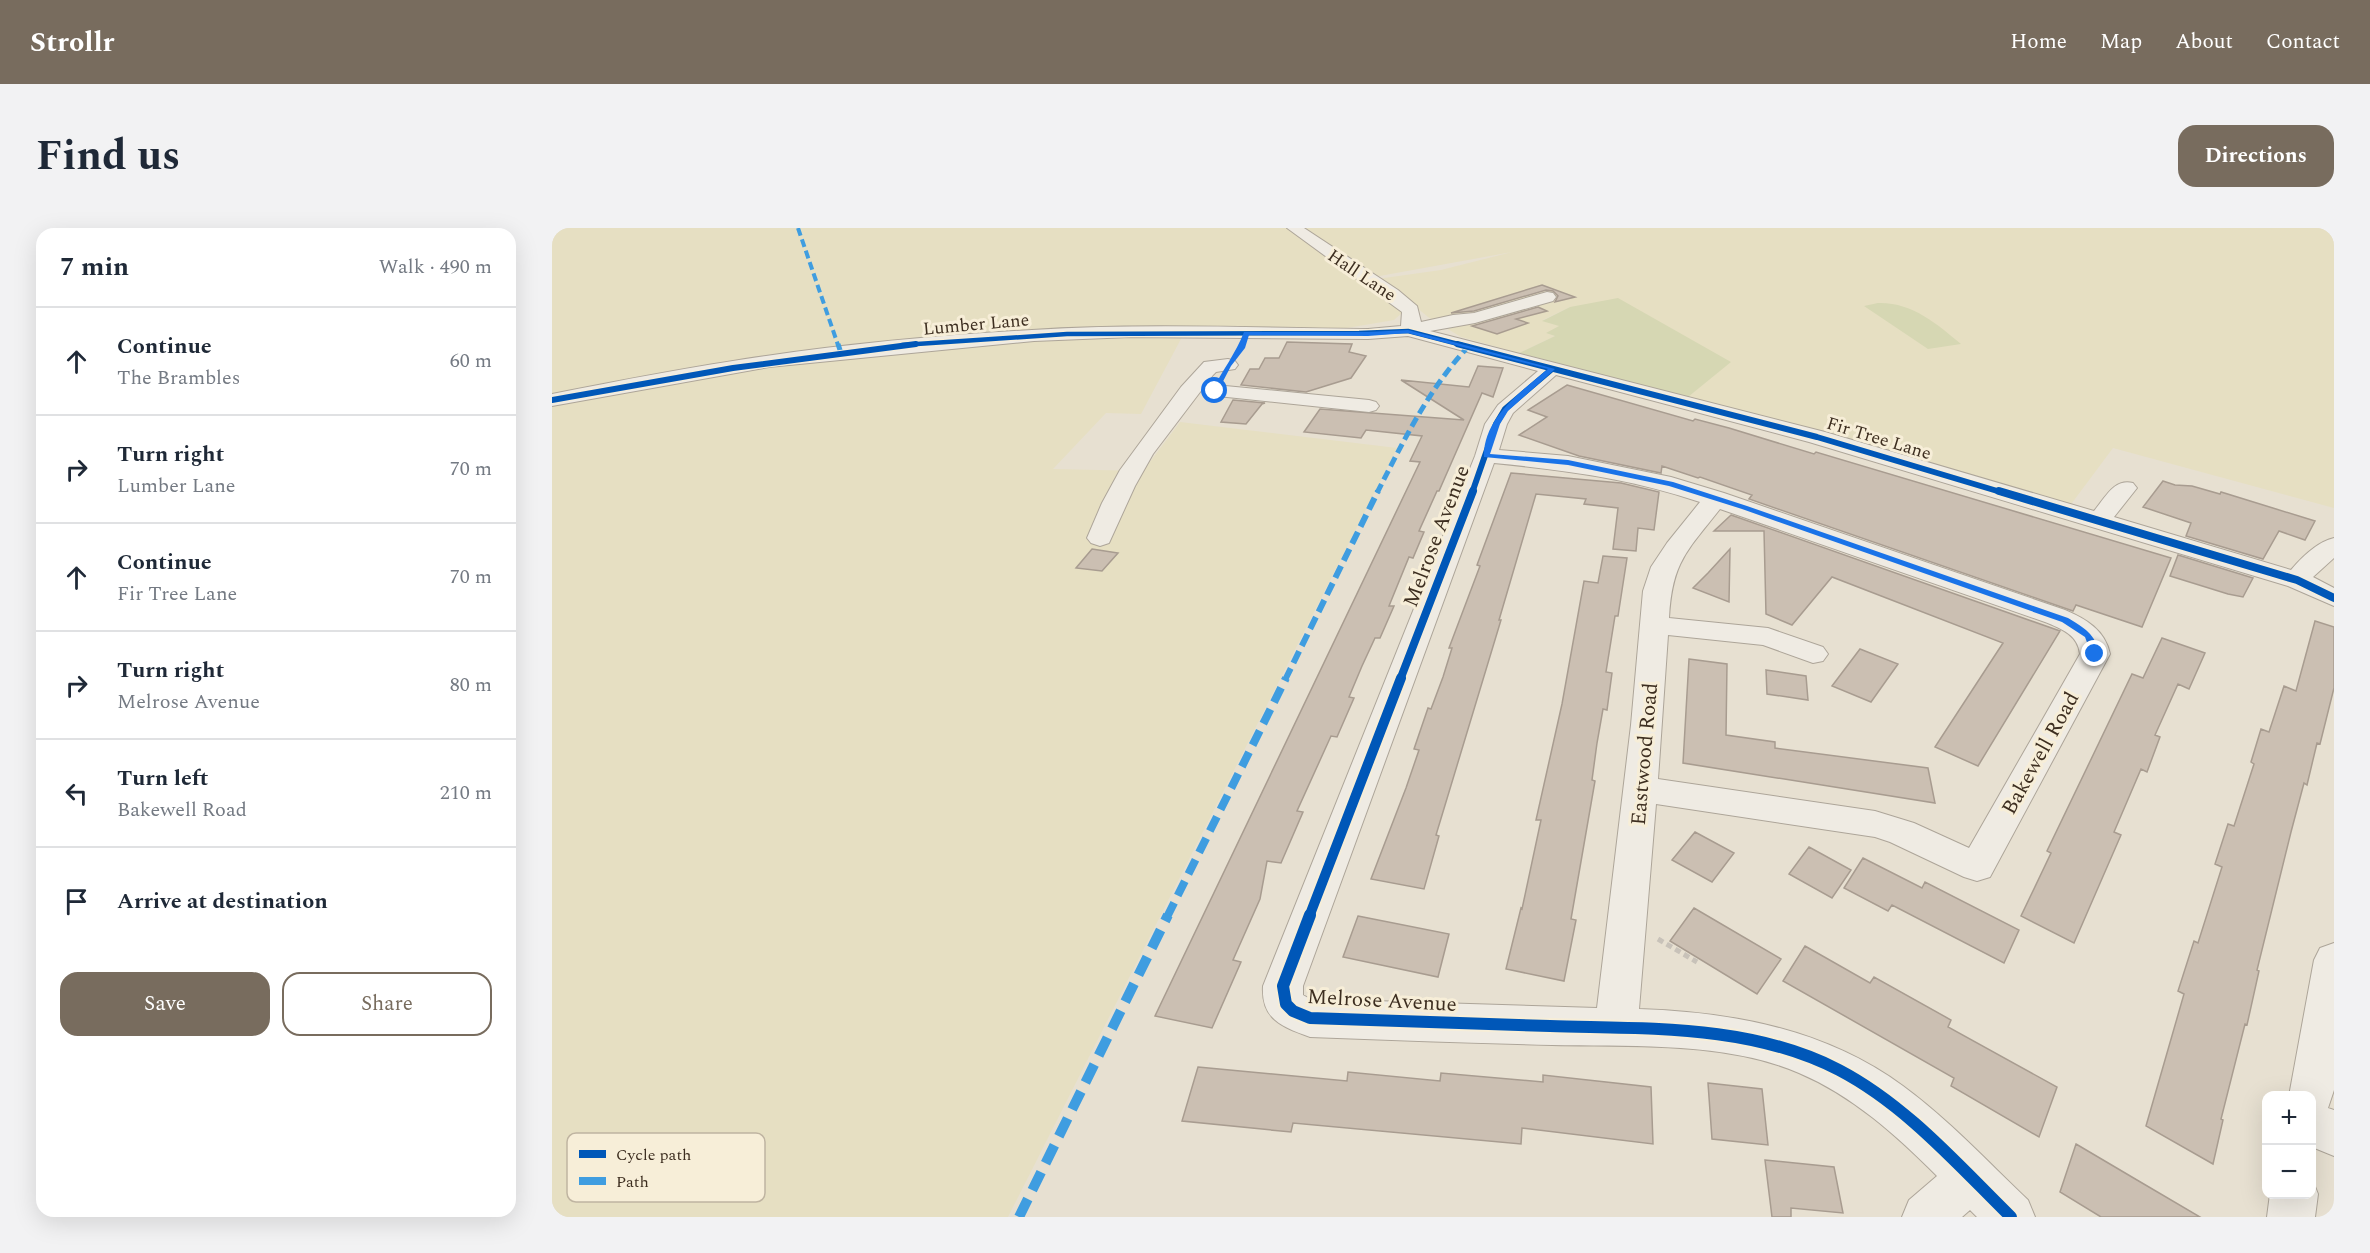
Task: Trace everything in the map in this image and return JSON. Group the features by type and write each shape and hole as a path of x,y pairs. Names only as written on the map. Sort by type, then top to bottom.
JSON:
{"street":[{"name":"Hall Lane","path":"1294,228 1392,294 1411,310 1412,322 1408,331"},
{"path":"1408,331 1453,320 1475,318 1546,297"},
{"name":"Lumber Lane","path":"552,400 769,361 957,341 1131,332 1368,334 1408,331"},
{"name":"Fir Tree Lane","path":"1408,331 1818,436 2112,505 2334,597"},
{"path":"1246,333 1242,348 1228,365 1212,395 1369,406"},
{"path":"1101,538 1110,509 1134,463 1154,434 1195,380 1210,366 1228,365"},
{"name":"Melrose Avenue","path":"1552,369 1505,409 1496,424 1486,456 1283,986 1282,997 1287,1007 1296,1014 1310,1018 1616,1028 1737,1035 1773,1043 1807,1054 1841,1071 1874,1092 1906,1116 2011,1217"},
{"name":"Bakewell Road","path":"1486,456 1602,468 1656,480 1716,498 2065,620 2088,635 2093,641 2095,654 1977,867 1902,832 1875,824 1641,789"},
{"name":"Eastwood Road","path":"1616,1028 1641,789 1657,591 1664,567 1676,548 1716,498"},
{"path":"2112,505 2214,537"},
{"path":"2297,580 2308,566 2334,546"},
{"path":"1656,625 1767,637 1813,654"},
{"path":"2312,1091 2334,960"},
{"path":"2316,1126 2334,1134"},
{"path":"1926,1217 1971,1178"},
{"path":"2291,1217 2293,1199"}],"path":[{"path":"1654,936 1697,962"}],"shaded area":[{"path":"552,228 2334,228 2334,508 2113,448 2063,515 1678,405 1730,362 1570,307 1543,320 1560,326 1547,333 1555,336 1519,353 1461,337 1428,317 1377,279 1441,270 1512,252 1363,279 1403,312 1394,320 1341,329 1183,328 1182,337 1141,414 1106,413 1053,469 1143,471 1180,422 1397,448 1008,1217 552,1217"}],"green space":[{"path":"1618,298 1731,362 1688,397 1519,353 1555,336 1546,333 1559,326 1542,321 1570,307"},
{"path":"1878,303 1913,310 1961,344 1928,349 1864,306"}],"building":[{"path":"1542,285 1575,297 1555,302 1558,296 1553,291 1546,290 1474,311 1451,313"},
{"path":"1538,307 1547,311 1516,319 1528,323 1497,334 1472,326"},
{"path":"1287,342 1352,344 1349,352 1366,356 1351,378 1306,392 1241,385 1250,369 1259,369 1265,358 1279,358"},
{"path":"1478,366 1503,368 1493,397 1482,393 1439,491 1437,491 1419,531 1424,532 1413,558 1409,557 1389,606 1394,606 1380,638 1375,638 1349,697 1354,698 1337,737 1331,736 1297,811 1303,812 1281,863 1267,861 1260,899 1233,960 1241,962 1212,1028 1155,1016 1420,462 1410,461 1422,436 1366,430 1361,438 1304,432 1320,409 1464,420 1401,380 1469,387"},
{"path":"1567,385 1693,421 1695,419 1729,428 1814,454 1816,452 2171,558 2142,627 2076,605 2073,611 1749,499 1752,495 1700,477 1662,466 1661,473 1579,456 1519,435 1547,417 1528,410"},
{"path":"1233,400 1265,403 1246,424 1221,422"},
{"path":"1511,473 1621,483 1659,492 1654,530 1638,528 1636,551 1613,549 1618,508 1584,504 1586,499 1536,494 1499,620 1501,620 1436,835 1439,836 1424,889 1371,879 1406,788 1419,750 1414,749 1428,708 1431,709 1443,677 1452,648 1449,648 1480,566 1477,565"},
{"path":"2163,481 2220,494 2221,492 2315,521 2305,540 2279,531 2263,559 2186,536 2191,523 2143,507"},
{"path":"1731,515 2060,631 1978,766 1935,747 2003,643 1832,577 1792,625 1766,614 1764,531 1714,531"},
{"path":"1092,549 1118,553 1102,571 1076,568"},
{"path":"1730,549 1729,602 1693,588 1708,573"},
{"path":"2178,555 2253,578 2243,597 2228,594 2170,576"},
{"path":"1603,556 1627,558 1606,672 1612,673 1607,710 1603,709 1597,743 1592,780 1595,781 1571,919 1576,920 1564,981 1506,969 1522,909 1541,820 1536,820 1562,704 1584,581 1598,583"},
{"path":"2315,621 2334,627 2334,688 2320,744 2317,743 2307,785 2304,783 2291,832 2257,970 2259,971 2247,1025 2245,1024 2221,1119 2223,1120 2213,1164 2146,1126 2184,994 2178,991 2194,941 2198,943 2222,867 2215,864 2228,824 2234,826 2254,764 2251,762 2261,729 2269,732 2284,686 2296,691"},
{"path":"2162,638 2205,653 2189,689 2178,684 2155,735 2160,737 2147,772 2141,769 2114,832 2121,835 2074,943 2021,916 2051,853 2047,851 2132,674 2143,678"},
{"path":"1860,649 1898,664 1871,702 1832,686"},
{"path":"1689,659 1727,664 1726,735 1775,742 1775,748 1928,768 1935,803 1683,763"},
{"path":"1766,670 1806,676 1808,700 1767,694"},
{"path":"1695,832 1734,853 1712,882 1672,860"},
{"path":"1809,847 1851,870 1832,898 1789,874"},
{"path":"1863,858 1922,888 1925,882 2019,930 2004,963 1892,905 1888,911 1844,888"},
{"path":"1694,908 1781,959 1757,994 1670,941"},
{"path":"1358,916 1449,934 1438,977 1343,957"},
{"path":"1805,946 1870,983 1874,977 1951,1020 1948,1027 2057,1087 2039,1137 1951,1086 1954,1078 1783,981"},
{"path":"1198,1067 1347,1081 1348,1072 1440,1081 1441,1073 1543,1082 1543,1075 1651,1087 1653,1144 1522,1128 1521,1144 1293,1123 1291,1132 1182,1121"},
{"path":"1708,1083 1762,1089 1768,1145 1712,1139"},
{"path":"2076,1144 2200,1217 2101,1217 2060,1192"},
{"path":"1765,1160 1834,1167 1843,1213 1791,1208 1791,1217 1772,1217"}],"marked path":[{"path":"798,228 841,353"},
{"path":"1019,1217 1400,447 1446,370 1468,347"}],"cycle path":[{"path":"552,400 672,378 854,350 976,339 1097,333 1408,331 1817,437 2297,580 2334,598"},
{"path":"1552,369 1505,409 1496,424 1486,456 1283,986 1286,1004 1293,1011 1310,1018 1661,1029 1735,1036 1771,1044 1806,1055 1839,1070 1887,1101 1909,1118 2011,1217"}],"route":[{"path":"1215,391 1228,365 1242,348 1246,333 1368,334 1408,331 1552,369 1505,409 1496,424 1486,456 1568,463 1625,473 1671,484 1745,507 2065,620 2088,635 2093,641 2095,654"}]}
